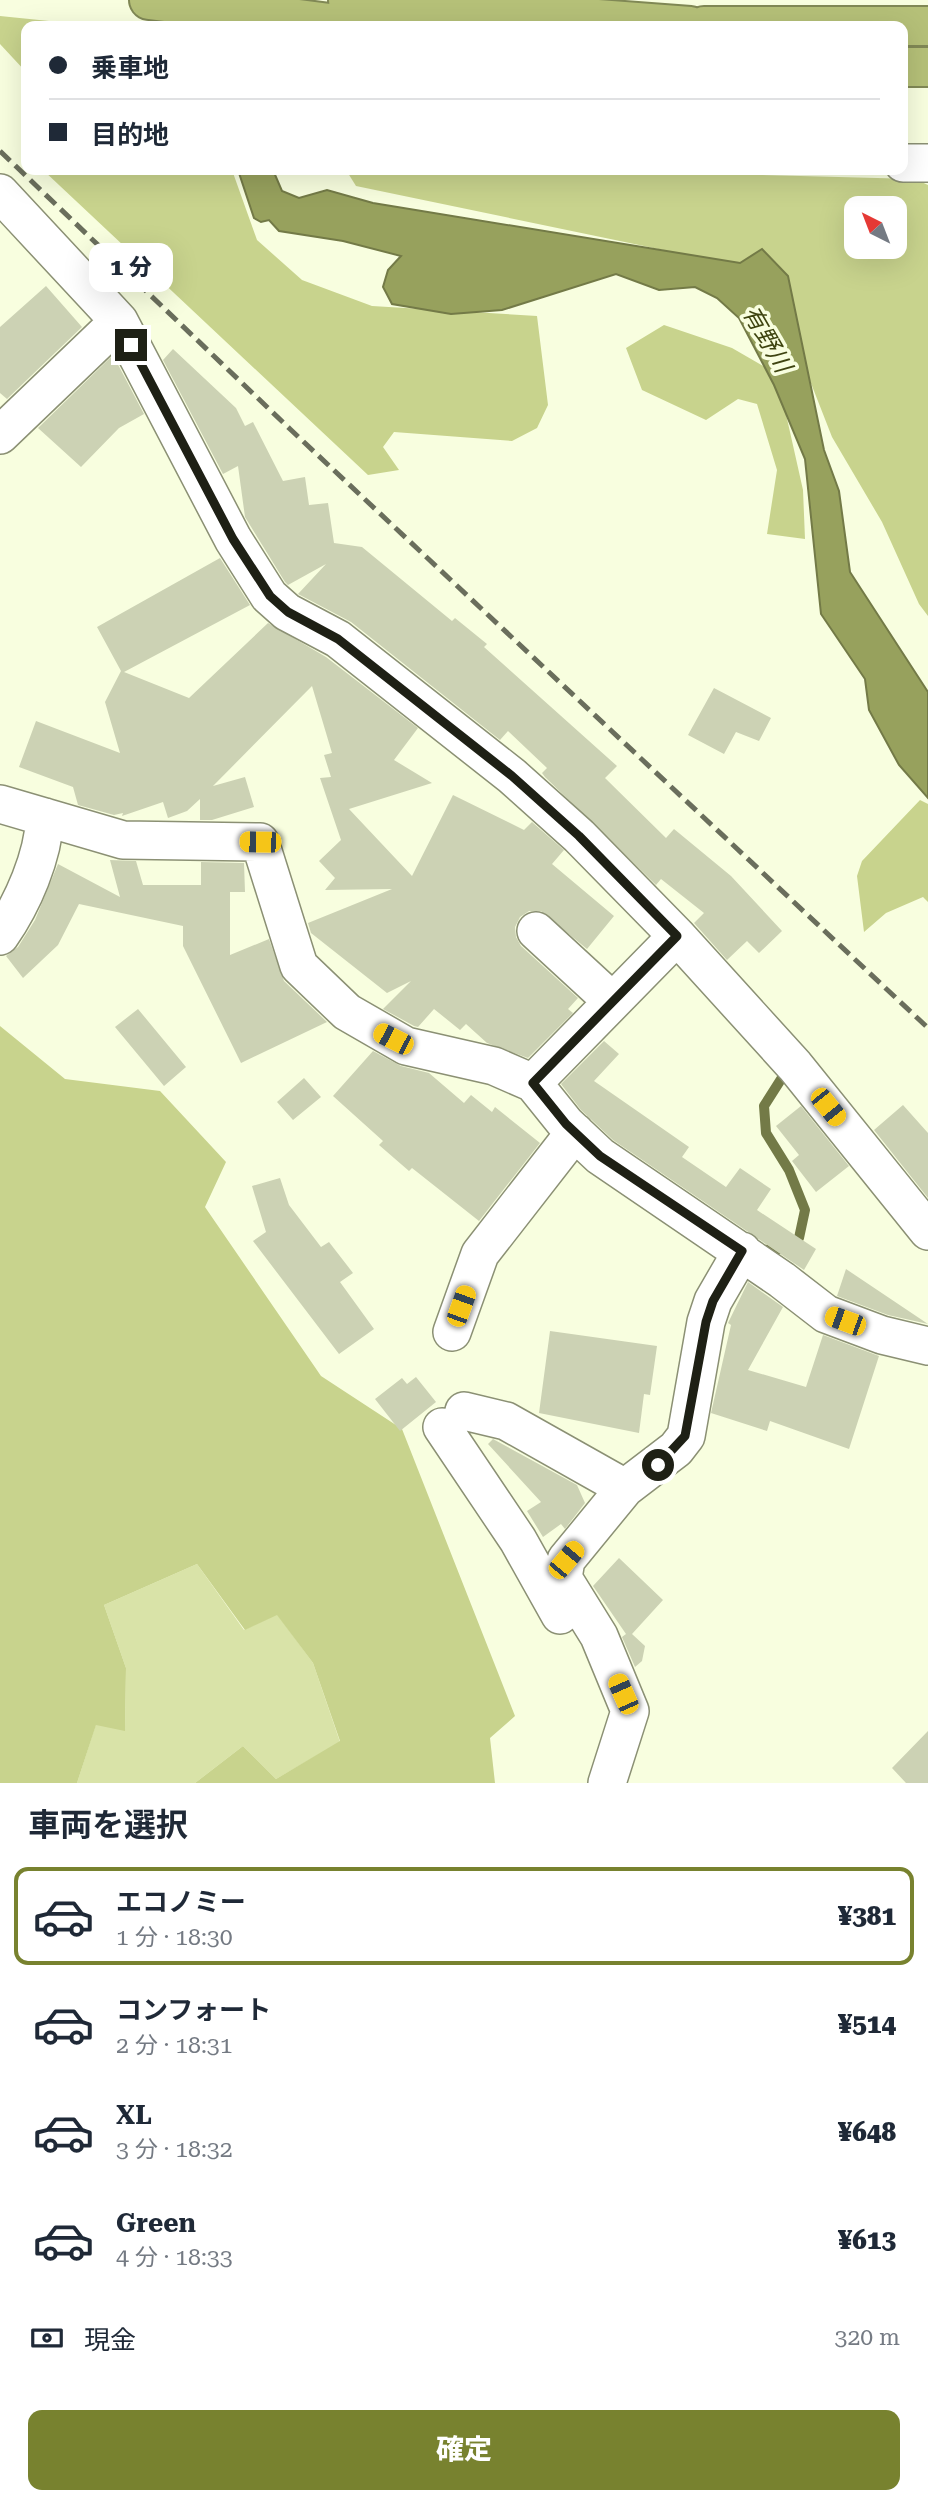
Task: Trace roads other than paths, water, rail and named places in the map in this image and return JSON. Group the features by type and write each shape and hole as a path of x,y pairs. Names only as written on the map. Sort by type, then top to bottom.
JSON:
{"highway":[{"path":"149,0 315,21"},
{"path":"348,0 624,21"},
{"path":"908,26 928,26"},
{"path":"908,66 928,67"}],"street":[{"path":"908,163 928,163"},
{"path":"0,193 119,321 233,539 270,596 288,612 338,639 512,776 579,836 677,936 795,1066 928,1231"},
{"path":"0,435 119,321"},
{"path":"0,804 122,840 260,842 299,966 348,1012 406,1046 439,1051 494,1066 533,1083 575,1132 600,1156 742,1251 826,1314 882,1335 928,1346"},
{"path":"0,936 10,922 44,844 45,817"},
{"path":"536,931 612,1001"},
{"path":"533,1083 677,936"},
{"path":"452,1332 480,1254 575,1132"},
{"path":"607,1783 630,1711 599,1636 563,1578 562,1570 566,1560 625,1488 676,1449 685,1436 706,1322 713,1301 742,1251"},
{"path":"621,1746 549,1590 453,1419 506,1420 625,1488"}],"water":[{"name":"有野川","path":"240,175 275,175 282,191 299,198 327,190 373,203 740,263 762,249 788,276 824,450 839,491 850,572 928,692 928,798 899,765 869,710 865,679 821,614 805,459 774,385 739,318 717,298 695,287 659,290 616,274 502,310 451,314 392,304 383,287 388,270 401,256 343,241 279,231 269,220 261,222 254,218"}],"waterway":[{"path":"760,1250 782,1249 799,1238 805,1210 789,1170 766,1133 764,1106 785,1073"}],"tunnel":[{"path":"373,0 388,21"}],"railway":[{"path":"0,151 21,171"},
{"path":"25,175 290,429 928,1028"}]}
